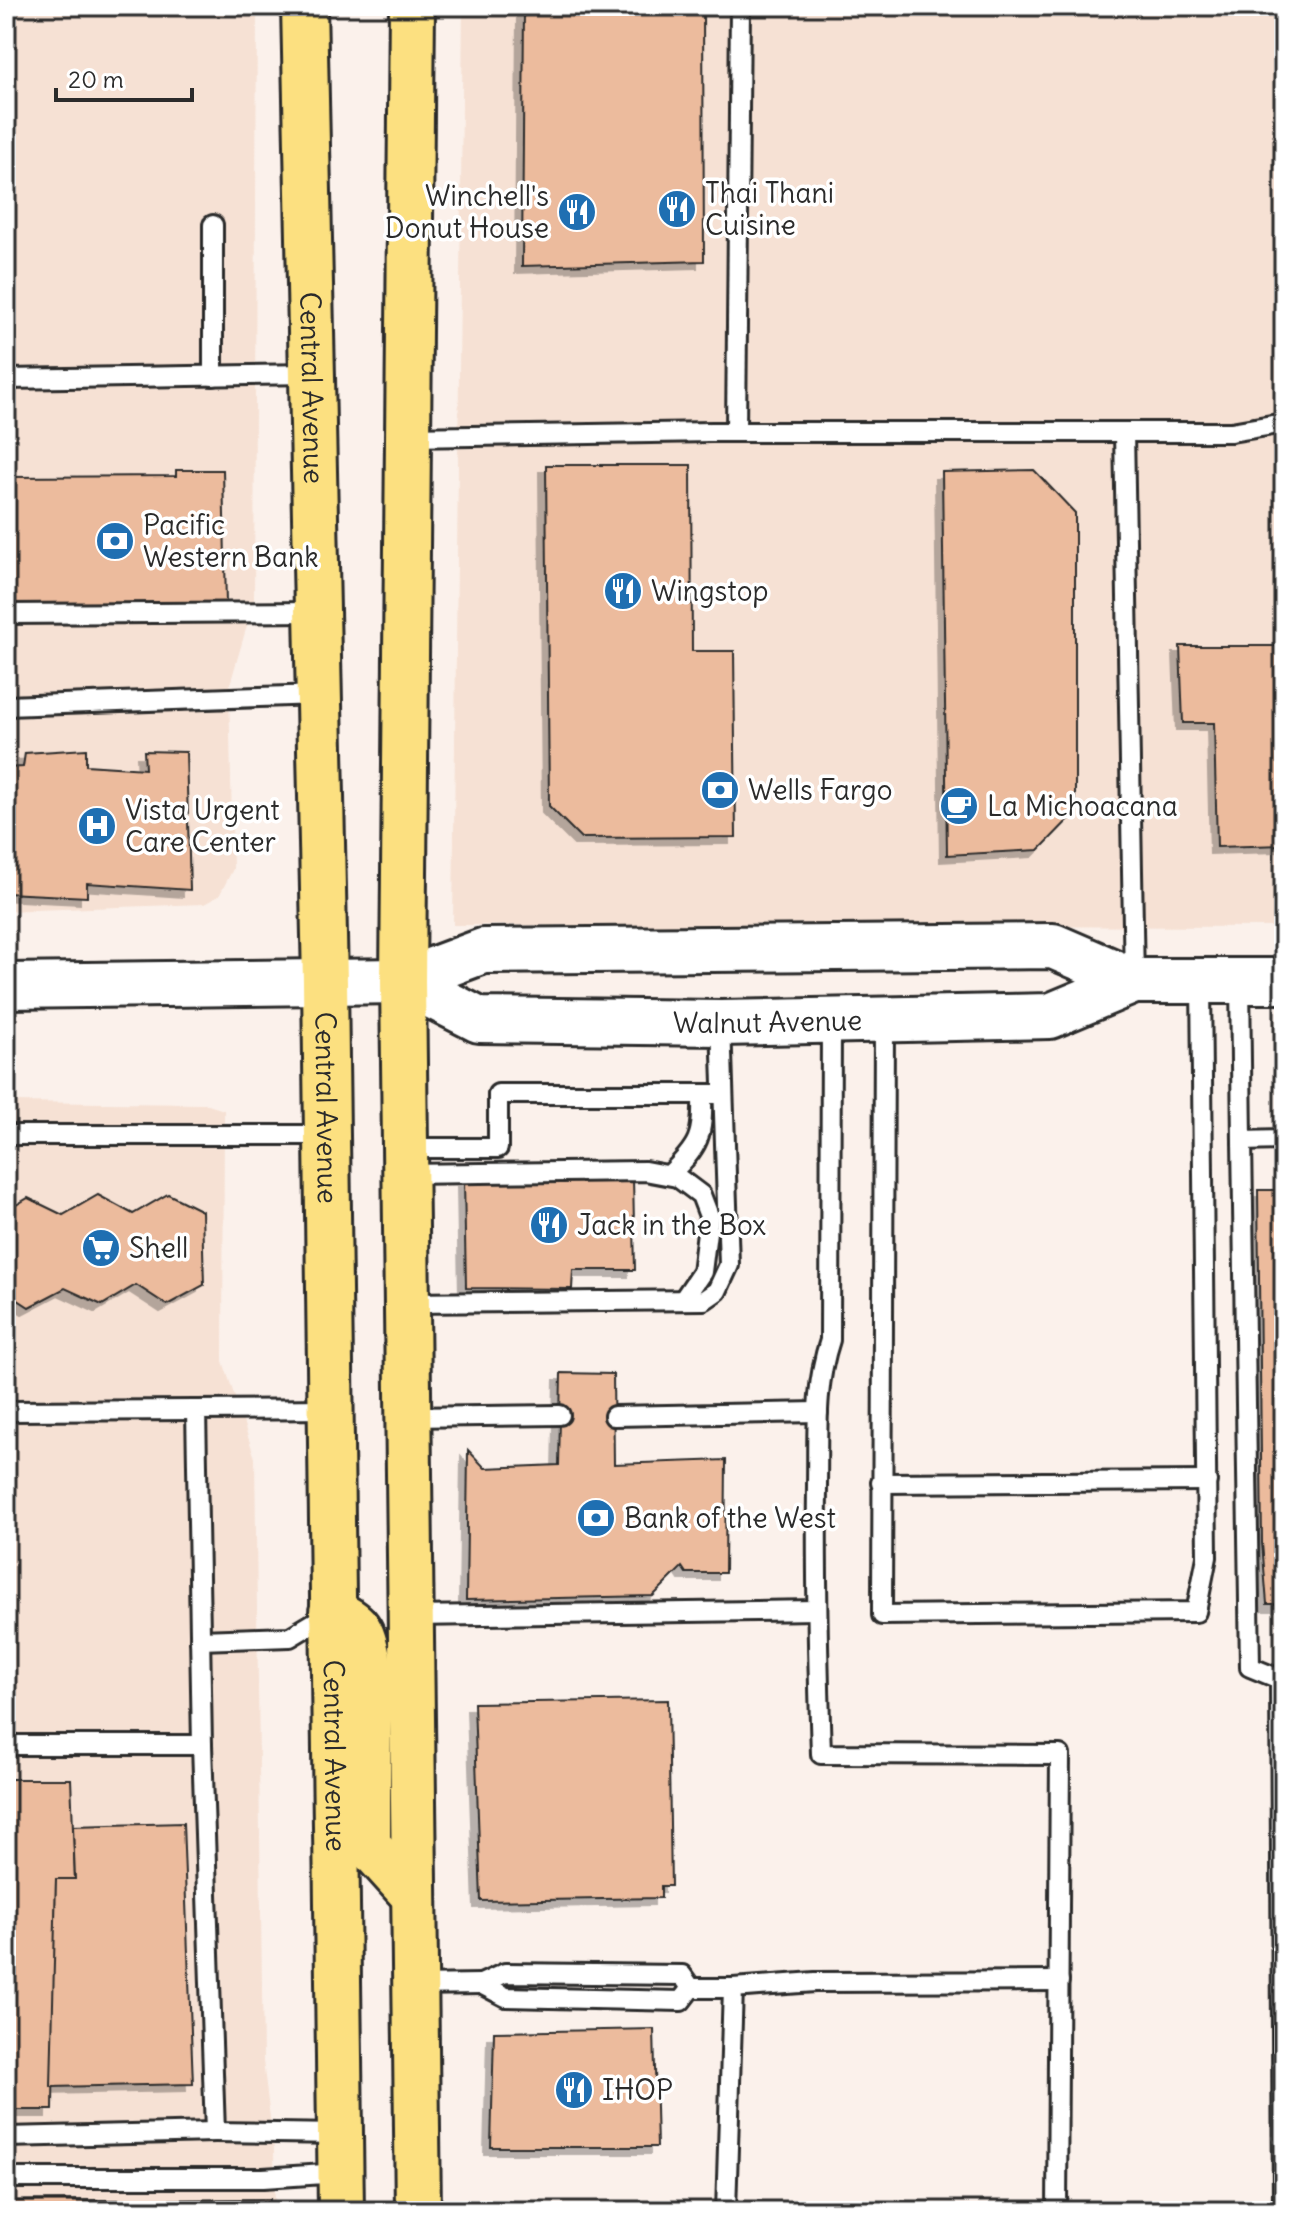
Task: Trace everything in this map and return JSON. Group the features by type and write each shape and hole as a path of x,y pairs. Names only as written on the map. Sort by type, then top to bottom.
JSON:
{"main road":[{"name":"Central Avenue","path":"304,6 325,982 340,2173"},
{"path":"412,6 403,981 418,2211"},
{"path":"332,1612 353,1619 364,1638 368,1658 368,1845 414,1896"}],"street":[{"name":"Walnut Avenue","path":"6,986 403,981 483,951 1053,946 1134,981"},
{"name":"Walnut Avenue","path":"403,981 479,1020 721,1023 1050,1016 1134,981 1284,981"}],"lane":[{"path":"736,432 740,6"},
{"path":"213,225 213,376"},
{"path":"6,379 311,374"},
{"path":"408,437 736,432 1231,432 1284,423"},
{"path":"1124,432 1134,981"},
{"path":"6,614 316,612"},
{"path":"6,706 318,695"},
{"path":"1220,981 1242,1141 1250,1667 1282,1681 1283,2211"},
{"path":"884,1019 882,1615 1196,1612 1207,1557 1220,981"},
{"path":"831,1020 830,1340 819,1374 818,1412 816,1610 821,1754 1060,1755 1057,2211"},
{"path":"408,1303 704,1300 717,1291 729,1265 721,1023"},
{"path":"405,1161 498,1148 498,1094 723,1094"},
{"path":"669,1175 696,1150 703,1127 702,1094"},
{"path":"6,1135 327,1135"},
{"path":"1242,1141 1284,1140"},
{"path":"405,1161 645,1171 677,1177 701,1195 709,1216 702,1272 683,1300"},
{"path":"6,1411 330,1409"},
{"path":"196,1410 202,1745 215,2132"},
{"path":"614,1416 818,1412"},
{"path":"408,1417 560,1415"},
{"path":"881,1483 1207,1481"},
{"path":"411,1616 816,1610"},
{"path":"200,1640 290,1637 332,1612"},
{"path":"6,1745 202,1745"},
{"path":"415,1985 481,1984 505,1973 682,1975 691,1988"},
{"path":"691,1988 815,1982 1059,1981"},
{"path":"481,1984 506,1997 681,2001 691,1988"},
{"path":"726,2211 733,1988"},
{"path":"6,2137 215,2132 340,2173"},
{"path":"6,2178 263,2178 340,2173"}],"shaded area":[{"path":"6,6 257,6 254,601 229,688 233,869 219,896 204,904 6,911"},
{"path":"463,6 1284,6 1284,927 453,925"},
{"path":"6,1102 205,1104 224,1110 223,1361 255,1458 263,2061 274,2150 275,2211 6,2211"}],"building":[{"path":"524,6 703,6 704,261 522,266"},
{"path":"546,465 691,465 692,651 734,651 736,837 581,838 549,806"},
{"name":"Pacific Western Bank","path":"176,470 223,470 226,605 6,607 6,477 176,476"},
{"path":"1034,470 1075,513 1075,813 1039,850 947,855 942,472"},
{"path":"1180,646 1284,646 1284,845 1217,847 1214,723 1183,723"},
{"name":"Vista Urgent Care Center","path":"86,749 86,765 145,769 144,751 186,752 190,890 87,883 87,897 6,893 6,768 23,767 25,753"},
{"name":"Jack in the Box","path":"633,1178 635,1270 573,1270 572,1289 466,1288 464,1180"},
{"path":"1258,1190 1284,1190 1284,1604 1267,1604 1262,1543"},
{"name":"Shell","path":"168,1194 202,1211 204,1285 167,1305 136,1285 102,1305 65,1288 29,1307 6,1292 6,1211 28,1198 63,1215 98,1195 133,1214"},
{"name":"Bank of the West","path":"561,1373 613,1374 614,1464 726,1460 725,1573 686,1573 682,1567 653,1596 466,1600 468,1450 485,1468 559,1465"},
{"path":"668,1700 671,1886 661,1886 661,1898 481,1901 474,1703"},
{"path":"6,1779 71,1779 75,1879 56,1879 53,2110 6,2110"},
{"path":"183,1823 193,2084 51,2087 56,1879 75,1879 73,1826"},
{"name":"IHOP","path":"654,2029 657,2147 491,2147 494,2032"},
{"path":"270,2199 270,2211 6,2211 6,2201"}],"place":[{"name":"Thai Thani Cuisine","path":"677,209"},
{"name":"Winchell's Donut House","path":"577,212"},
{"name":"Pacific Western Bank","path":"115,541"},
{"name":"Wingstop","path":"623,591"},
{"name":"Wells Fargo","path":"720,790"},
{"name":"La Michoacana","path":"959,806"},
{"name":"Vista Urgent Care Center","path":"97,826"},
{"name":"Jack in the Box","path":"549,1225"},
{"name":"Shell","path":"101,1248"},
{"name":"Bank of the West","path":"596,1518"},
{"name":"IHOP","path":"574,2090"}]}
